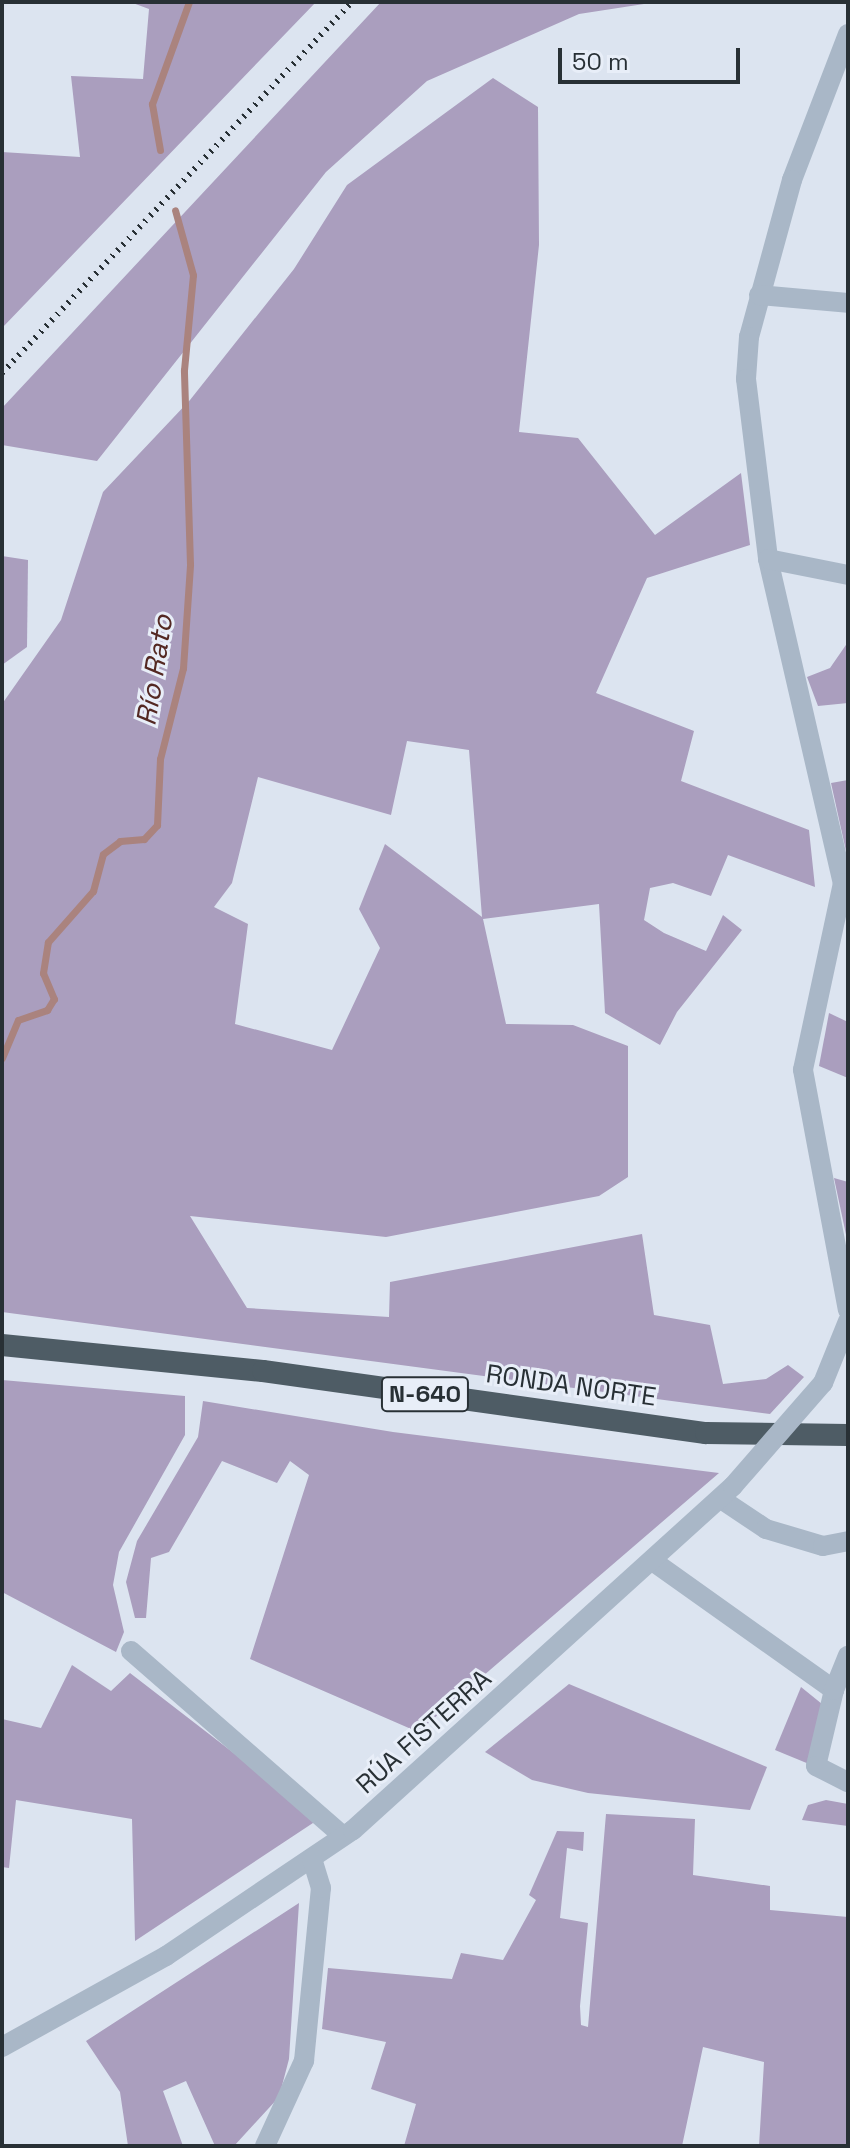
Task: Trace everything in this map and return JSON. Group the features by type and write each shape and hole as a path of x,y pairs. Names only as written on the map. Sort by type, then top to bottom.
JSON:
{"highway":[{"name":"RONDA NORTE","path":"2,1345 263,1371 706,1433 848,1435"}],"street":[{"path":"848,34 792,180 759,295 746,379 768,559 843,883 803,1070 848,1310"},
{"path":"759,295 848,303"},
{"path":"768,559 848,575"},
{"name":"RÚA FISTERRA","path":"2,2047 166,1956 343,1836 654,1562 727,1493 823,1383 848,1321"},
{"path":"727,1493 766,1529 823,1546 848,1541"},
{"path":"654,1562 834,1690"},
{"path":"131,1651 343,1836"},
{"path":"848,1656 834,1690 816,1766 848,1782"},
{"path":"269,2145 304,2061 321,1888 312,1858"}],"shaded area":[{"path":"130,2 316,2 2,328 2,152 80,157 71,76 143,79 149,9"},
{"path":"381,2 657,2 579,14 427,81 326,172 97,461 2,445 2,408"},
{"path":"493,78 538,107 539,245 519,432 578,438 655,535 741,473 750,545 647,578 596,693 694,731 681,781 809,830 815,887 728,855 711,896 673,883 650,888 644,920 664,933 706,951 723,915 742,930 677,1012 660,1045 605,1013 599,904 483,919 506,1024 573,1025 628,1046 628,1177 599,1196 386,1237 190,1216 247,1308 389,1317 390,1282 642,1234 654,1315 710,1325 723,1384 766,1379 788,1365 804,1377 770,1414 2,1312 2,704 61,620 103,492 190,400 294,269 347,185","holes":["407,741 469,750 482,917 385,844 359,909 380,948 332,1050 235,1024 248,924 214,907 232,883 258,777 391,815"]},
{"path":"2,556 28,560 27,647 2,665"},
{"path":"848,642 848,703 818,706 807,677 830,668"},
{"path":"848,780 848,860 831,783"},
{"path":"829,1013 848,1022 848,1078 819,1066"},
{"path":"834,1178 848,1182 848,1244"},
{"path":"2,1380 185,1396 185,1435 119,1552 113,1585 124,1632 116,1652 2,1592"},
{"path":"203,1401 393,1432 719,1473 418,1732 250,1659 309,1475 290,1461 277,1483 222,1461 169,1552 151,1558 146,1618 135,1618 126,1582 137,1541 198,1437"},
{"path":"72,1665 111,1691 130,1673 319,1819 135,1941 132,1819 16,1800 9,1868 2,1867 2,1719 41,1728"},
{"path":"569,1684 767,1767 750,1810 588,1793 532,1780 485,1752"},
{"path":"801,1687 822,1704 809,1764 775,1750"},
{"path":"826,1800 848,1804 848,1826 802,1820 808,1805"},
{"path":"606,1814 695,1819 693,1875 770,1886 770,1910 848,1917 848,2146 759,2146 764,2062 703,2047 682,2146 404,2146 416,2104 371,2089 386,2042 322,2029 328,1968 452,1979 461,1953 503,1960 536,1900 529,1895 557,1831 584,1832 583,1851 567,1848 560,1918 588,1923 580,2006 581,2025 588,2027"},
{"path":"299,1903 289,2059 279,2097 234,2146 215,2146 186,2081 163,2091 183,2146 128,2146 120,2092 86,2041"}],"waterway":[{"name":"Río Rato","path":"160,150 152,104 189,2"},
{"name":"Río Rato","path":"2,1058 18,1020 47,1010 54,999 43,973 48,942 93,891 103,854 120,841 144,839 157,825 160,759 183,668 190,564 184,370 193,275 175,210"}],"railway":[{"path":"2,373 352,2"}]}
